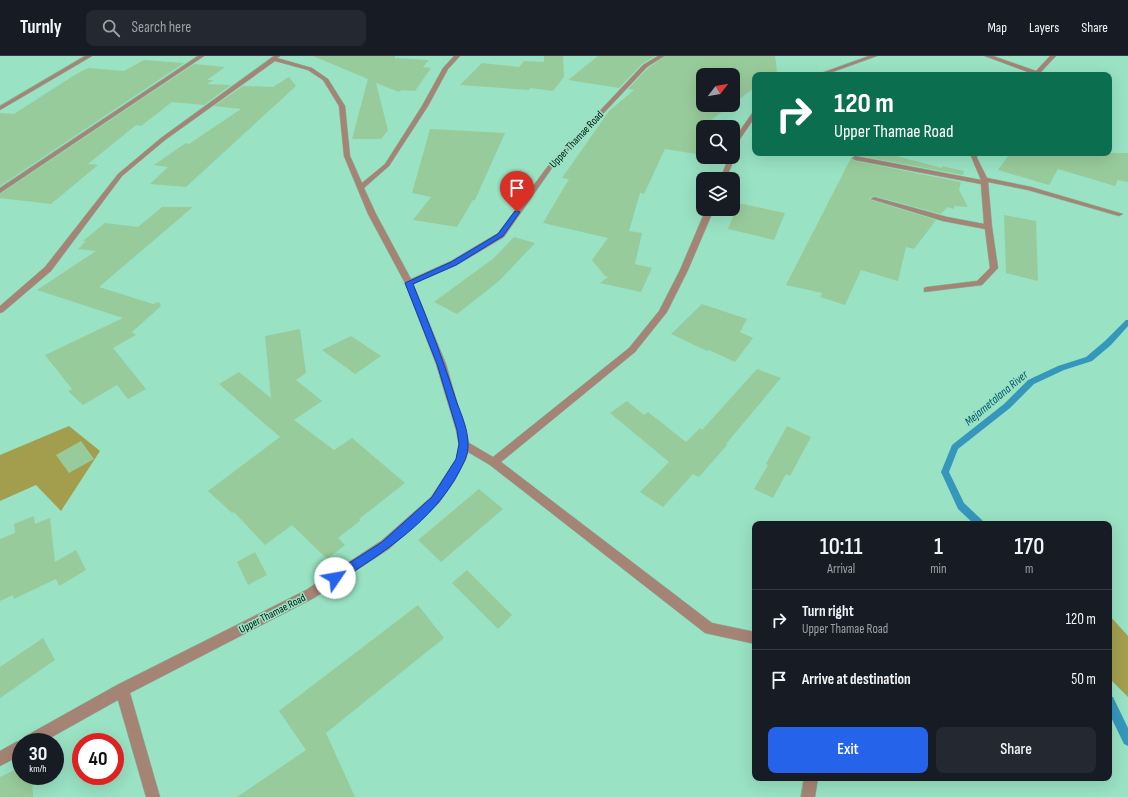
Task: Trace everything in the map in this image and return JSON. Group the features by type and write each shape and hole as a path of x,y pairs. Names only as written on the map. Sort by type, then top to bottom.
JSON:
{"street":[{"path":"0,108 89,56"},
{"path":"0,191 201,56"},
{"path":"361,187 387,165 425,106 446,68 457,56"},
{"name":"Upper Thamae Road","path":"45,733 122,690 310,594 385,545 435,500 452,477 461,459 464,444 441,364 409,283 454,263 501,235 550,167 645,66 661,56"},
{"path":"828,72 874,56"},
{"path":"988,56 1031,72"},
{"path":"1038,72 1053,56"},
{"path":"0,310 48,269 120,175 163,139 276,57 310,69 325,79 342,106 347,156 372,214 409,283"},
{"path":"740,135 752,117"},
{"path":"927,290 979,283 994,268 988,227 984,181 975,156"},
{"path":"855,158 1029,188 1119,214"},
{"path":"874,200 946,219 988,227"},
{"path":"494,462 632,350 663,312 684,270 707,216"},
{"path":"464,444 494,462 708,629 752,637"},
{"path":"122,690 153,797"},
{"path":"0,759 12,752"},
{"path":"808,797 811,781"}],"shaded area":[{"path":"69,426 100,451 61,511 36,485 0,501 0,455"},
{"path":"1112,618 1128,636 1128,697 1112,681"}],"building":[{"path":"313,56 395,56 395,58 429,60 423,67 431,68 415,91 401,90 399,92 376,83 388,130 381,139 352,139 368,79"},
{"path":"544,56 563,56 564,77 553,91 530,88 529,90 460,85 482,63 519,67 524,61 544,62"},
{"path":"598,56 655,56 642,64 619,88 568,80"},
{"path":"665,56 775,56 777,71 752,72 752,89 740,99 740,68 696,68 696,112 722,112 711,120 696,120 696,154 665,149 644,194 640,193 629,231 642,233 635,264 652,268 641,292 600,283 608,277 605,276 592,260 608,238 543,223 569,179 562,178 609,111 634,90 628,89 648,68"},
{"path":"144,60 184,63 0,186 0,113 14,114 76,74 88,68 124,71"},
{"path":"194,64 225,67 207,80 214,80 207,84 231,85 204,105 172,102 141,126 136,125 88,164 98,165 51,204 0,198 0,194"},
{"path":"289,77 296,86 186,187 150,184 168,167 154,165 186,143 189,144 241,109 214,106 243,86 273,87"},
{"path":"430,129 505,133 475,200 473,200 457,227 413,220 431,197 412,193"},
{"path":"1112,153 1128,153 1128,182 1118,180 1115,186 1058,169 1049,185 998,170 1008,156 1112,156"},
{"path":"860,156 896,156 942,168 942,166 964,171 963,175"},
{"path":"851,158 855,161 961,182 959,190 968,207 954,206 954,209 947,207 941,214 874,196 870,198 871,200 936,220 914,249 906,247 898,281 861,270 845,305 820,297 822,293 786,285"},
{"path":"740,203 785,213 774,240 728,229 733,217 740,216"},
{"path":"162,207 193,207 99,287 153,304 159,302 161,306 132,332 136,335 113,348 146,389 128,399 117,385 83,405 68,391 72,389 45,355 123,318 37,290 96,251 78,249 86,241 83,241 105,223 138,227"},
{"path":"1004,215 1036,221 1038,281 1006,273"},
{"path":"514,237 535,243 499,281 457,314 434,302 494,258"},
{"path":"702,304 747,319 740,332 753,338 735,362 671,334"},
{"path":"300,329 306,373 296,380 322,401 294,420 334,450 352,438 405,483 359,519 361,520 338,538 345,545 327,559 292,525 265,545 234,512 232,513 208,491 280,437 219,384 239,372 271,398 265,336"},
{"path":"351,336 381,356 355,374 322,350"},
{"path":"757,369 781,378 699,477 693,474 663,507 640,492 669,462 610,413 627,401 644,415 648,412 686,442 700,428 702,430"},
{"path":"787,426 811,437 790,476 786,474 773,498 754,489 768,465 766,464"},
{"path":"81,441 94,459 69,473 56,455"},
{"path":"479,489 503,509 441,562 418,540"},
{"path":"34,516 35,524 50,518 55,562 76,550 86,570 59,586 56,579 14,599 13,595 0,601 0,539 15,533 14,524"},
{"path":"255,552 267,575 248,585 237,562"},
{"path":"467,570 512,615 498,629 452,583"},
{"path":"418,605 444,638 326,733 355,797 237,797 306,750 279,711"},
{"path":"43,638 55,660 0,698 0,667"},
{"path":"12,771 12,785 32,785 33,797 0,797 0,777"}],"waterway":[{"name":"Mejametalana River","path":"977,521 961,506 945,472 955,447 1007,406 1031,382 1061,368 1089,359 1108,343 1128,322"},
{"name":"Mejametalana River","path":"1112,707 1128,740"}],"route":[{"path":"335,578 385,545 435,500 452,477 461,459 464,444 461,430 441,364 409,283 454,263 501,235 517,212"}]}
